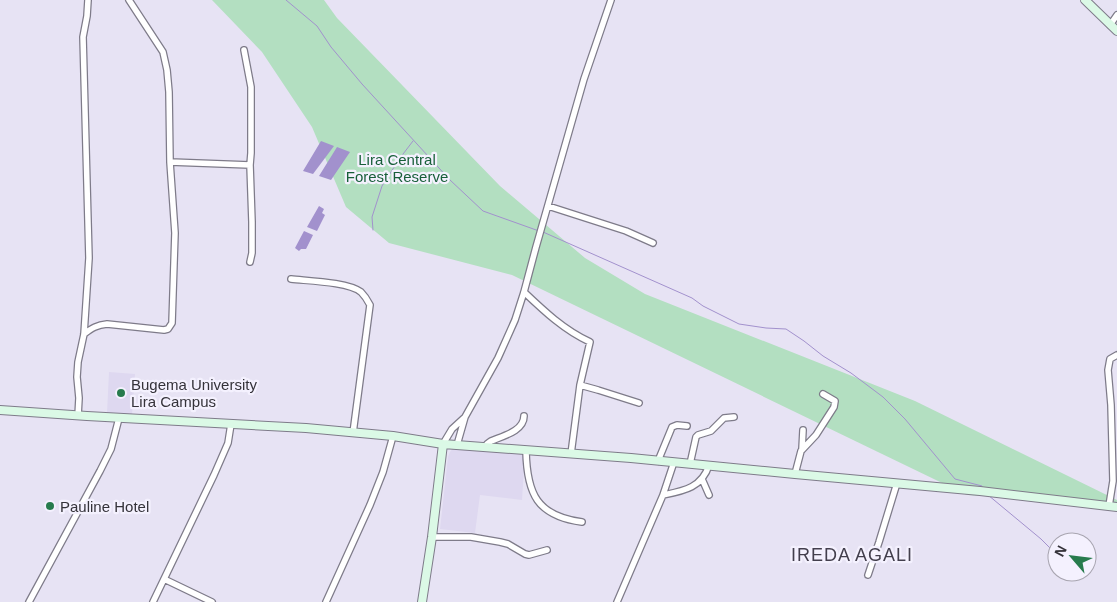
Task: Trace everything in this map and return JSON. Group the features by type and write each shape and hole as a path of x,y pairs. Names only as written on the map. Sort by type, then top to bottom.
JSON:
{"street":[{"path":"78,416 78,362 84,334 89,258 83,37 88,0"},
{"path":"84,334 98,325 107,324 164,330 168,329 172,323 175,233 170,162 167,70 162,48 129,0"},
{"path":"457,445 465,417 504,345 515,320 584,79 611,0"},
{"path":"1086,0 1117,31"},
{"path":"1110,25 1117,15"},
{"path":"244,50 251,87 252,253 250,262"},
{"path":"170,162 250,165"},
{"path":"548,206 626,231 653,243"},
{"path":"291,278 354,288 365,295 370,305 353,433"},
{"path":"524,292 555,320 590,342 580,385 571,454"},
{"path":"0,410 306,428 393,436 443,444 709,465 1113,506 1111,405 1108,370 1110,359 1117,355"},
{"path":"580,385 638,403"},
{"path":"801,451 816,435 834,407 835,401 823,394"},
{"path":"485,447 491,441 518,429 525,418 524,416"},
{"path":"422,602 443,444 452,429 465,417"},
{"path":"690,464 698,434 711,431 724,418 734,417"},
{"path":"29,602 111,449 119,418"},
{"path":"153,602 221,459 228,443 231,424"},
{"path":"658,461 672,427 677,425 687,426"},
{"path":"795,474 801,451 803,430"},
{"path":"326,602 370,505 383,472 393,436"},
{"path":"526,451 527,474 537,502 552,513 570,520 582,522"},
{"path":"617,602 663,495 674,462"},
{"path":"663,495 686,490 702,479 709,465"},
{"path":"702,479 710,495"},
{"path":"868,575 897,483"},
{"path":"432,537 471,537 500,542 508,544 525,554 547,550"},
{"path":"164,578 212,602"}],"shaded area":[{"path":"321,141 334,146 313,174 303,171"},
{"path":"337,147 350,152 331,180 319,176"},
{"path":"319,206 324,209 322,213 325,215 317,231 307,227"},
{"path":"304,231 313,235 306,249 299,251 295,248"},
{"name":"Bugema University Lira Campus","path":"109,372 135,374 132,415 107,413"},
{"path":"453,448 525,451 522,500 480,495 475,533 440,529 448,457"}],"green space":[{"name":"Lira Central Forest Reserve","path":"212,0 324,0 337,18 500,186 585,258 645,294 915,401 1117,500 1117,504 967,495 512,275 389,243 346,207 312,127 262,52"}],"waterway":[{"path":"286,0 317,26 331,47 362,84 450,180 483,211 539,231"},
{"path":"373,230 372,217 382,186 413,141"},
{"path":"543,232 692,298 703,306 739,324 786,329 883,397 905,419 955,479 982,487"},
{"path":"988,495 1047,545"}],"place":[{"name":"Bugema University Lira Campus","path":"121,393"},
{"name":"Pauline Hotel","path":"50,506"}],"district":[{"name":"IREDA AGALI","path":"852,555"}]}
